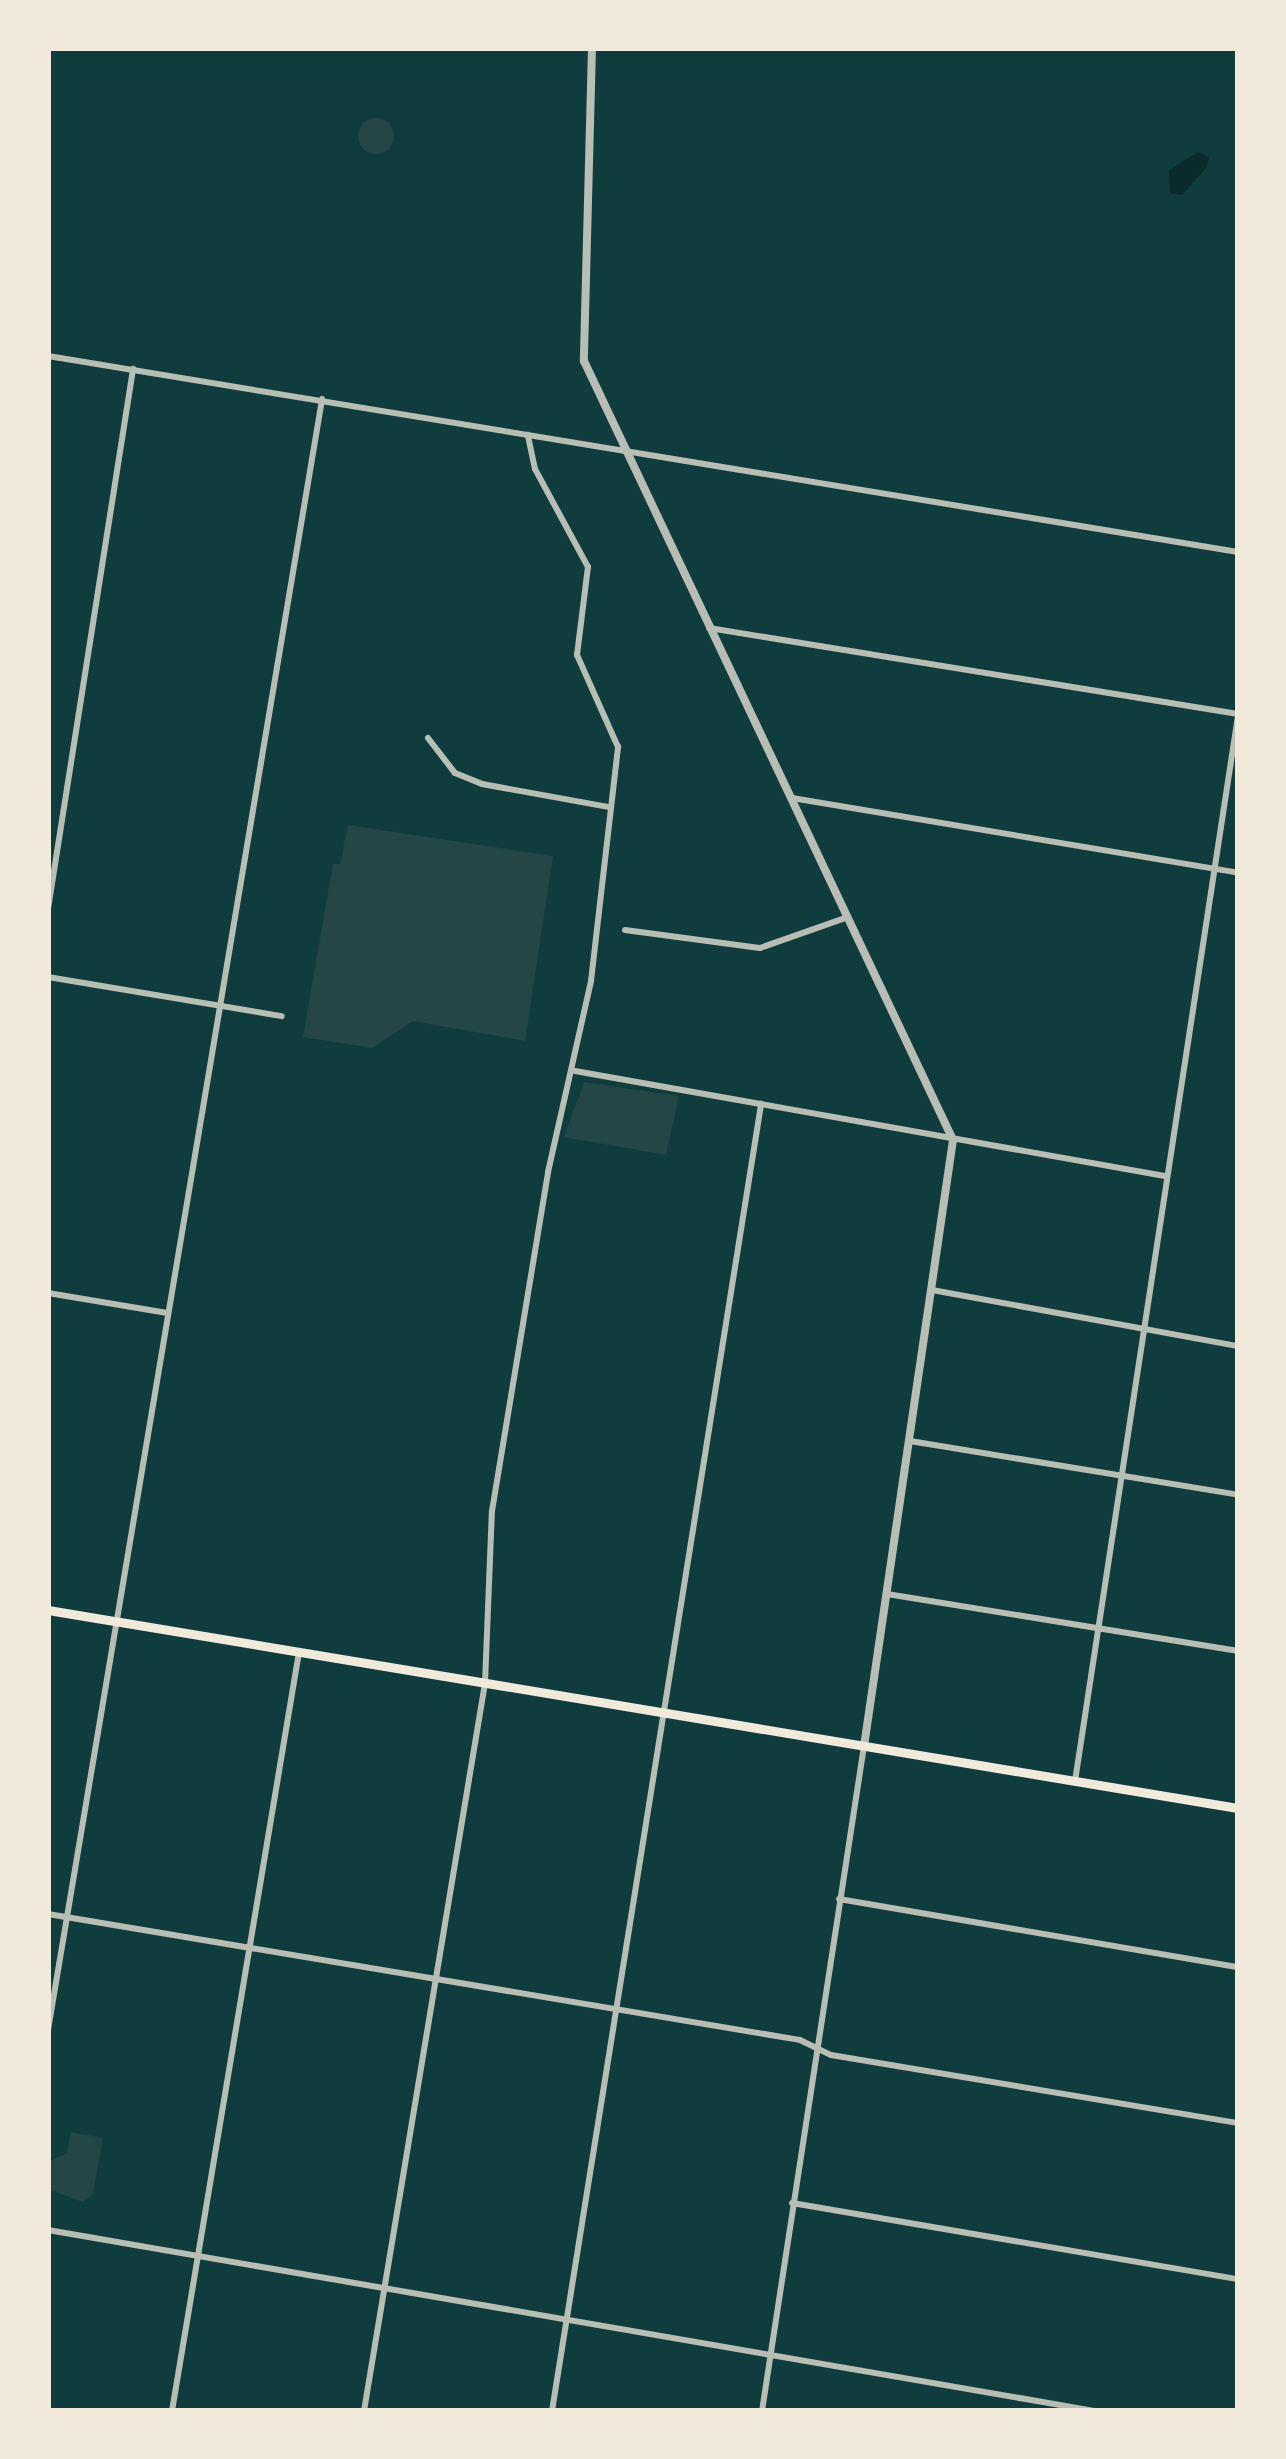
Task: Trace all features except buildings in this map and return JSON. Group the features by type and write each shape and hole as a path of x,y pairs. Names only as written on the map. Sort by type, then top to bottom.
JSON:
{"main road":[{"path":"48,1610 1238,1808"}],"street":[{"path":"592,48 581,343 622,448 953,1140 762,2411"},
{"path":"48,356 1238,552"},
{"path":"48,909 133,369"},
{"path":"48,2030 322,399"},
{"path":"364,2411 485,1682 492,1511 548,1172 575,1071 618,747 577,655 588,567 535,469 528,435"},
{"path":"707,628 1238,715 1075,1781"},
{"path":"428,737 455,773 482,784 608,807"},
{"path":"790,798 1238,873"},
{"path":"626,930 760,948 848,916"},
{"path":"48,977 283,1016"},
{"path":"575,1071 1165,1176"},
{"path":"552,2411 668,1714 761,1103"},
{"path":"932,1290 1238,1346"},
{"path":"48,1293 167,1313"},
{"path":"910,1441 1238,1495"},
{"path":"887,1594 1238,1652"},
{"path":"172,2411 298,1652"},
{"path":"838,1899 1238,1967"},
{"path":"48,1914 617,2009 1238,2123"},
{"path":"793,2203 1238,2279"},
{"path":"48,2230 567,2316 1095,2411"}],"shaded area":[{"path":"376,118 388,124 394,136 388,148 376,154 364,148 358,136 364,124"},
{"path":"1198,152 1209,157 1207,167 1182,195 1170,193 1169,170"},
{"path":"348,825 553,856 525,1041 413,1021 372,1048 303,1037 333,864 340,864"},
{"path":"584,1082 679,1096 666,1155 564,1137"},
{"path":"71,2132 103,2138 93,2194 83,2202 48,2189 48,2162 67,2153"}]}
